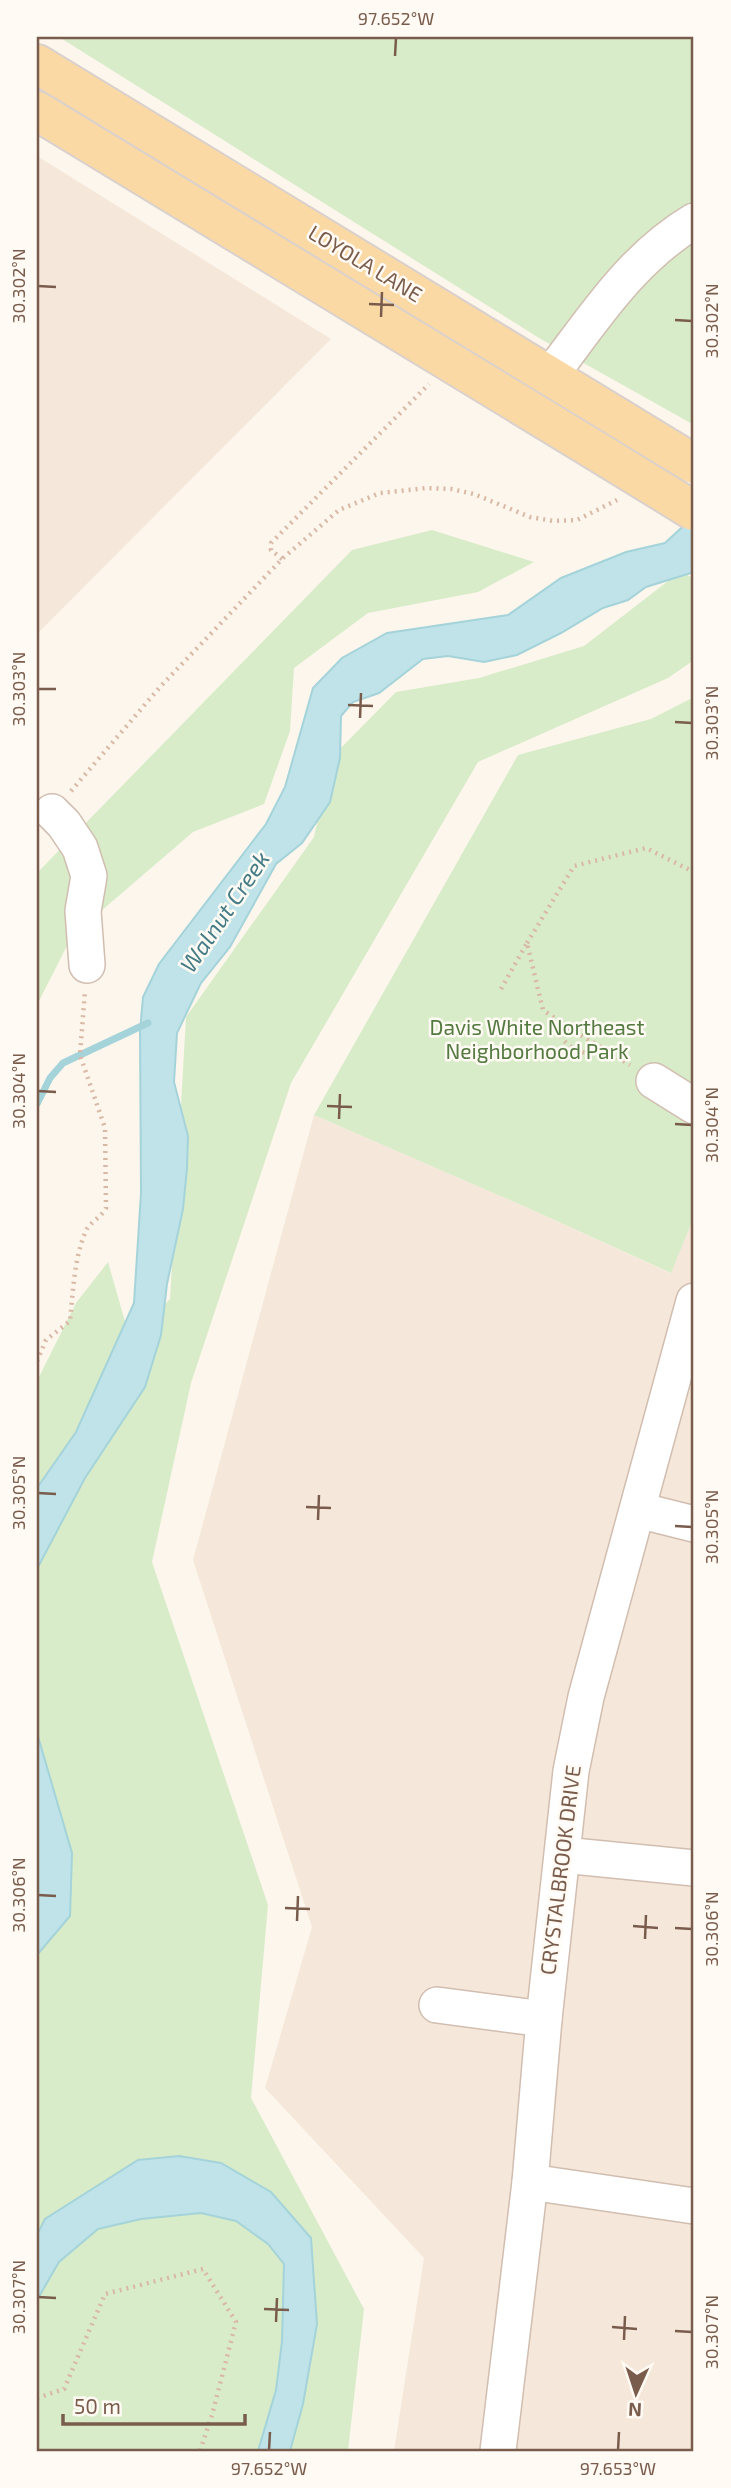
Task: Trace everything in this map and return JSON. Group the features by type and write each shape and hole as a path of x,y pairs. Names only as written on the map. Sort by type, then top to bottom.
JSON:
{"main road":[{"name":"LOYOLA LANE","path":"37,64 694,464"},
{"name":"LOYOLA LANE","path":"37,111 694,511"},
{"path":"526,408 550,376"}],"street":[{"path":"550,376 621,282 662,242 694,220"},
{"path":"52,812 64,824 79,848 89,876 83,911 87,965"},
{"path":"654,1081 694,1106"},
{"name":"CRYSTALBROOK DRIVE","path":"498,2451 530,2182 544,2019 564,1855 571,1771 586,1697 694,1301"},
{"path":"638,1510 694,1524"},
{"path":"564,1855 694,1868"},
{"path":"437,2005 544,2019"},
{"path":"530,2182 694,2206"}],"path":[{"path":"282,559 271,550 271,543 429,383"},
{"path":"52,812 160,687 282,559 340,510 380,493 426,488 451,489 474,494 530,517 554,521 577,520 626,496"},
{"path":"501,989 575,866 646,848 694,872"},
{"path":"527,943 543,1010 654,1081"},
{"path":"37,1361 46,1340 71,1321 76,1264 85,1230 106,1208 105,1128 80,1055 87,965"},
{"path":"569,1028 559,1032 562,1041 585,1054 594,1053 594,1043"},
{"path":"37,2399 64,2389 105,2294 203,2269 236,2322 200,2451"}],"shaded area":[{"path":"37,156 331,339 37,634"},
{"path":"314,1115 670,1273 694,1217 694,2451 394,2451 424,2258 265,2088 312,1927 193,1560"}],"green space":[{"path":"59,37 694,37 694,425 539,338"},
{"path":"432,530 534,562 478,592 368,613 294,668 290,731 264,804 193,832 72,936 37,1005 37,873 352,550"},
{"path":"681,571 694,579 694,660 668,678 478,762 291,1083 191,1383 152,1562 268,1905 251,2098 364,2309 348,2451 37,2451 37,1381 76,1303 108,1262 130,1339 170,1299 186,1017 314,837 331,758 396,692 479,678 584,646"},
{"name":"Davis White Northeast Neighborhood Park","path":"694,697 694,1217 671,1273 314,1115 518,755 651,719"}],"water":[{"name":"Walnut Creek","path":"694,516 694,572 646,587 628,600 603,608 517,655 484,662 448,656 423,659 379,693 353,702 341,716 340,758 330,802 302,843 276,864 230,947 201,983 177,1033 174,1082 188,1136 187,1168 183,1209 167,1284 161,1335 145,1387 85,1478 37,1573 37,1488 76,1432 134,1303 141,1193 140,1031 143,997 159,964 266,824 285,787 313,688 342,658 387,633 508,615 561,578 626,552 665,543"},
{"path":"37,1733 72,1853 70,1916 37,1955"},
{"path":"179,2156 221,2163 271,2192 311,2238 317,2324 303,2404 290,2451 258,2451 276,2390 282,2341 284,2264 268,2244 236,2221 201,2213 141,2219 98,2229 59,2262 37,2300 37,2235 45,2219 138,2160"}],"waterway":[{"path":"37,1104 50,1078 63,1063 148,1023"}]}
